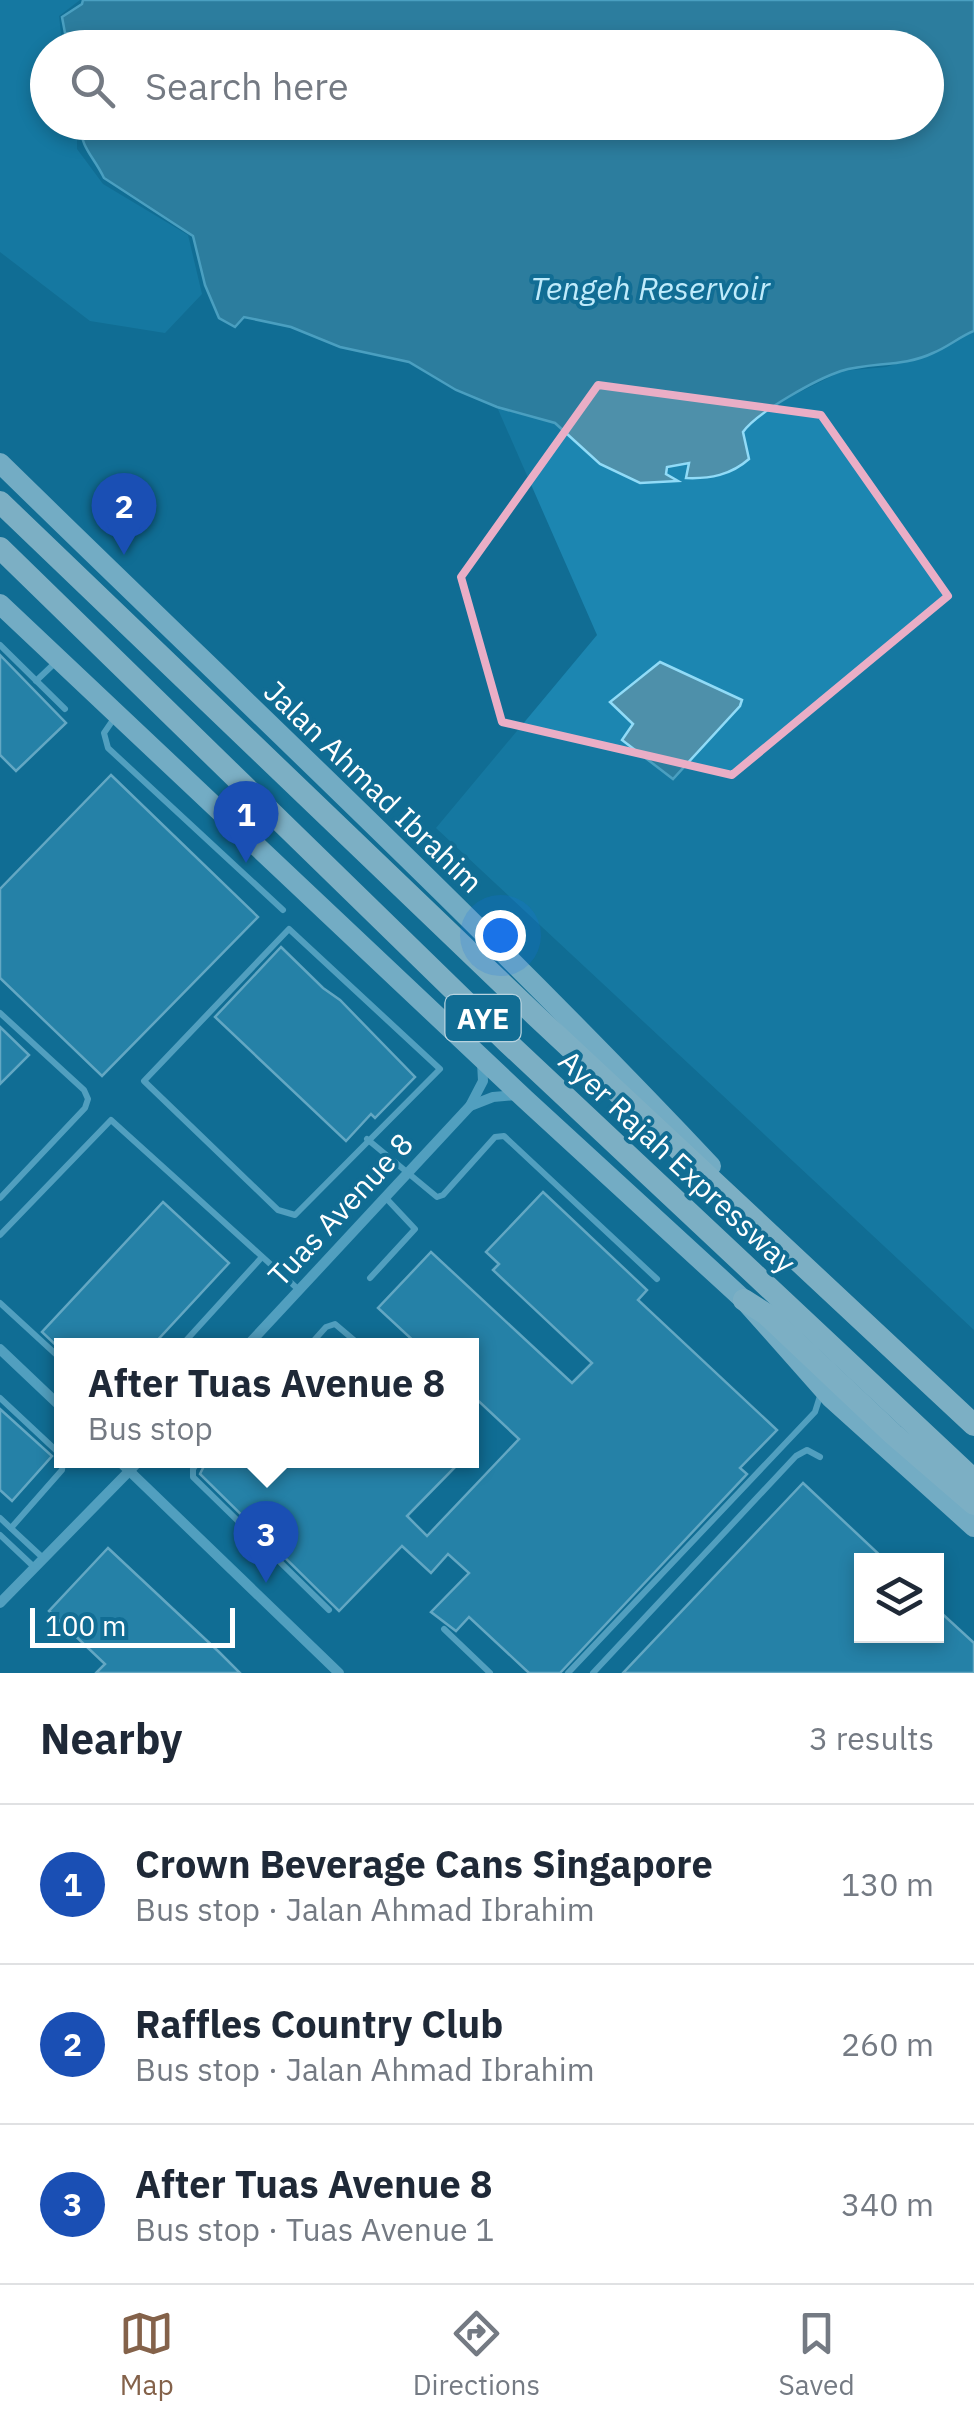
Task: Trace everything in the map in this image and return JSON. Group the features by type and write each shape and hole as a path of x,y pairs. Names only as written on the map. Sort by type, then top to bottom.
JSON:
{"highway":[{"name":"Ayer Rajah Expressway","path":"0,502 536,1016 974,1426"},
{"name":"Ayer Rajah Expressway","path":"0,548 508,1042 974,1480"},
{"path":"744,1300 766,1314 974,1504"}],"main road":[{"name":"Jalan Ahmad Ibrahim","path":"0,463 274,732 413,862 622,1072 825,1288"},
{"path":"0,604 744,1300 844,1408 974,1527"}],"street":[{"name":"Tuas Avenue 8","path":"254,1338 470,1106 483,1081 482,1056"},
{"path":"470,1106 505,1094 525,1099"},
{"path":"0,1349 54,1399"},
{"path":"126,1468 339,1673"},
{"path":"0,1603 133,1468"}],"lane":[{"path":"0,645 64,709"},
{"path":"36,681 58,660"},
{"path":"117,716 104,734 108,748 283,910"},
{"path":"289,930 440,1069 368,1139 294,1216 278,1210 144,1081 289,930"},
{"path":"0,1012 84,1090 88,1099 85,1108 0,1198"},
{"path":"0,1236 111,1120 299,1290"},
{"path":"368,1139 432,1195 440,1197 496,1138 504,1136 657,1278"},
{"path":"370,1278 415,1229 385,1197"},
{"path":"188,1338 262,1258"},
{"path":"0,1303 54,1353"},
{"path":"316,1338 335,1324 352,1338"},
{"path":"568,1673 814,1412 823,1387"},
{"path":"0,1398 54,1450"},
{"path":"814,1412 844,1408"},
{"path":"593,1673 796,1456 807,1450 820,1457"},
{"path":"11,1528 62,1468"},
{"path":"194,1468 194,1477 329,1610"},
{"path":"0,1518 44,1558"},
{"path":"0,1534 34,1568"},
{"path":"444,1628 490,1673"}],"highlighted area":[{"path":"598,385 821,415 948,596 732,775 502,722 461,577"}],"shaded area":[{"path":"0,0 80,0 59,16 61,30 30,30 30,140 77,140 77,149 103,184 188,235 202,294 165,333 90,321 0,252"},
{"path":"974,331 974,1330 436,828 597,635 497,407 555,423 600,464 676,480 666,474 667,467 690,463 743,432 750,421 770,407 842,371 886,367 933,353"}],"water":[{"name":"Tengeh Reservoir","path":"83,0 974,0 974,331 922,357 841,371 788,397 743,432 749,459 727,472 686,478 689,463 667,467 666,474 678,481 640,483 600,464 555,423 497,407 456,390 409,362 340,347 291,327 244,317 235,327 219,318 205,285 193,236 104,178 83,140 944,140 944,30 64,30 62,17"},
{"path":"660,662 742,700 673,779 622,740 633,724 610,702"}],"building":[{"path":"0,655 66,723 16,771 0,755"},
{"path":"111,775 258,917 102,1076 0,978 0,889"},
{"path":"281,947 340,1000 415,1077 346,1141 215,1017"},
{"path":"0,1027 29,1055 0,1084"},
{"path":"543,1192 647,1290 638,1300 777,1430 740,1468 747,1474 560,1673 529,1673 469,1617 456,1631 431,1612 469,1573 448,1554 431,1573 402,1546 339,1611 200,1474 203,1468 454,1468 407,1516 427,1536 519,1439 479,1402 479,1338 410,1338 378,1308 431,1252 572,1383 592,1363 493,1270 499,1264 486,1252"},
{"path":"163,1202 229,1263 159,1338 54,1338 54,1343 42,1332"},
{"path":"0,1409 52,1456 12,1501 0,1490"},
{"path":"803,1483 878,1553 854,1553 854,1643 944,1643 944,1615 974,1643 974,1673 623,1673"},
{"path":"108,1548 240,1673 96,1673 105,1664 49,1611"}],"place":[{"name":"Raffles Country Club","path":"124,555"},
{"name":"Crown Beverage Cans Singapore","path":"246,863"},
{"name":"After Tuas Avenue 8","path":"266,1583"}]}
